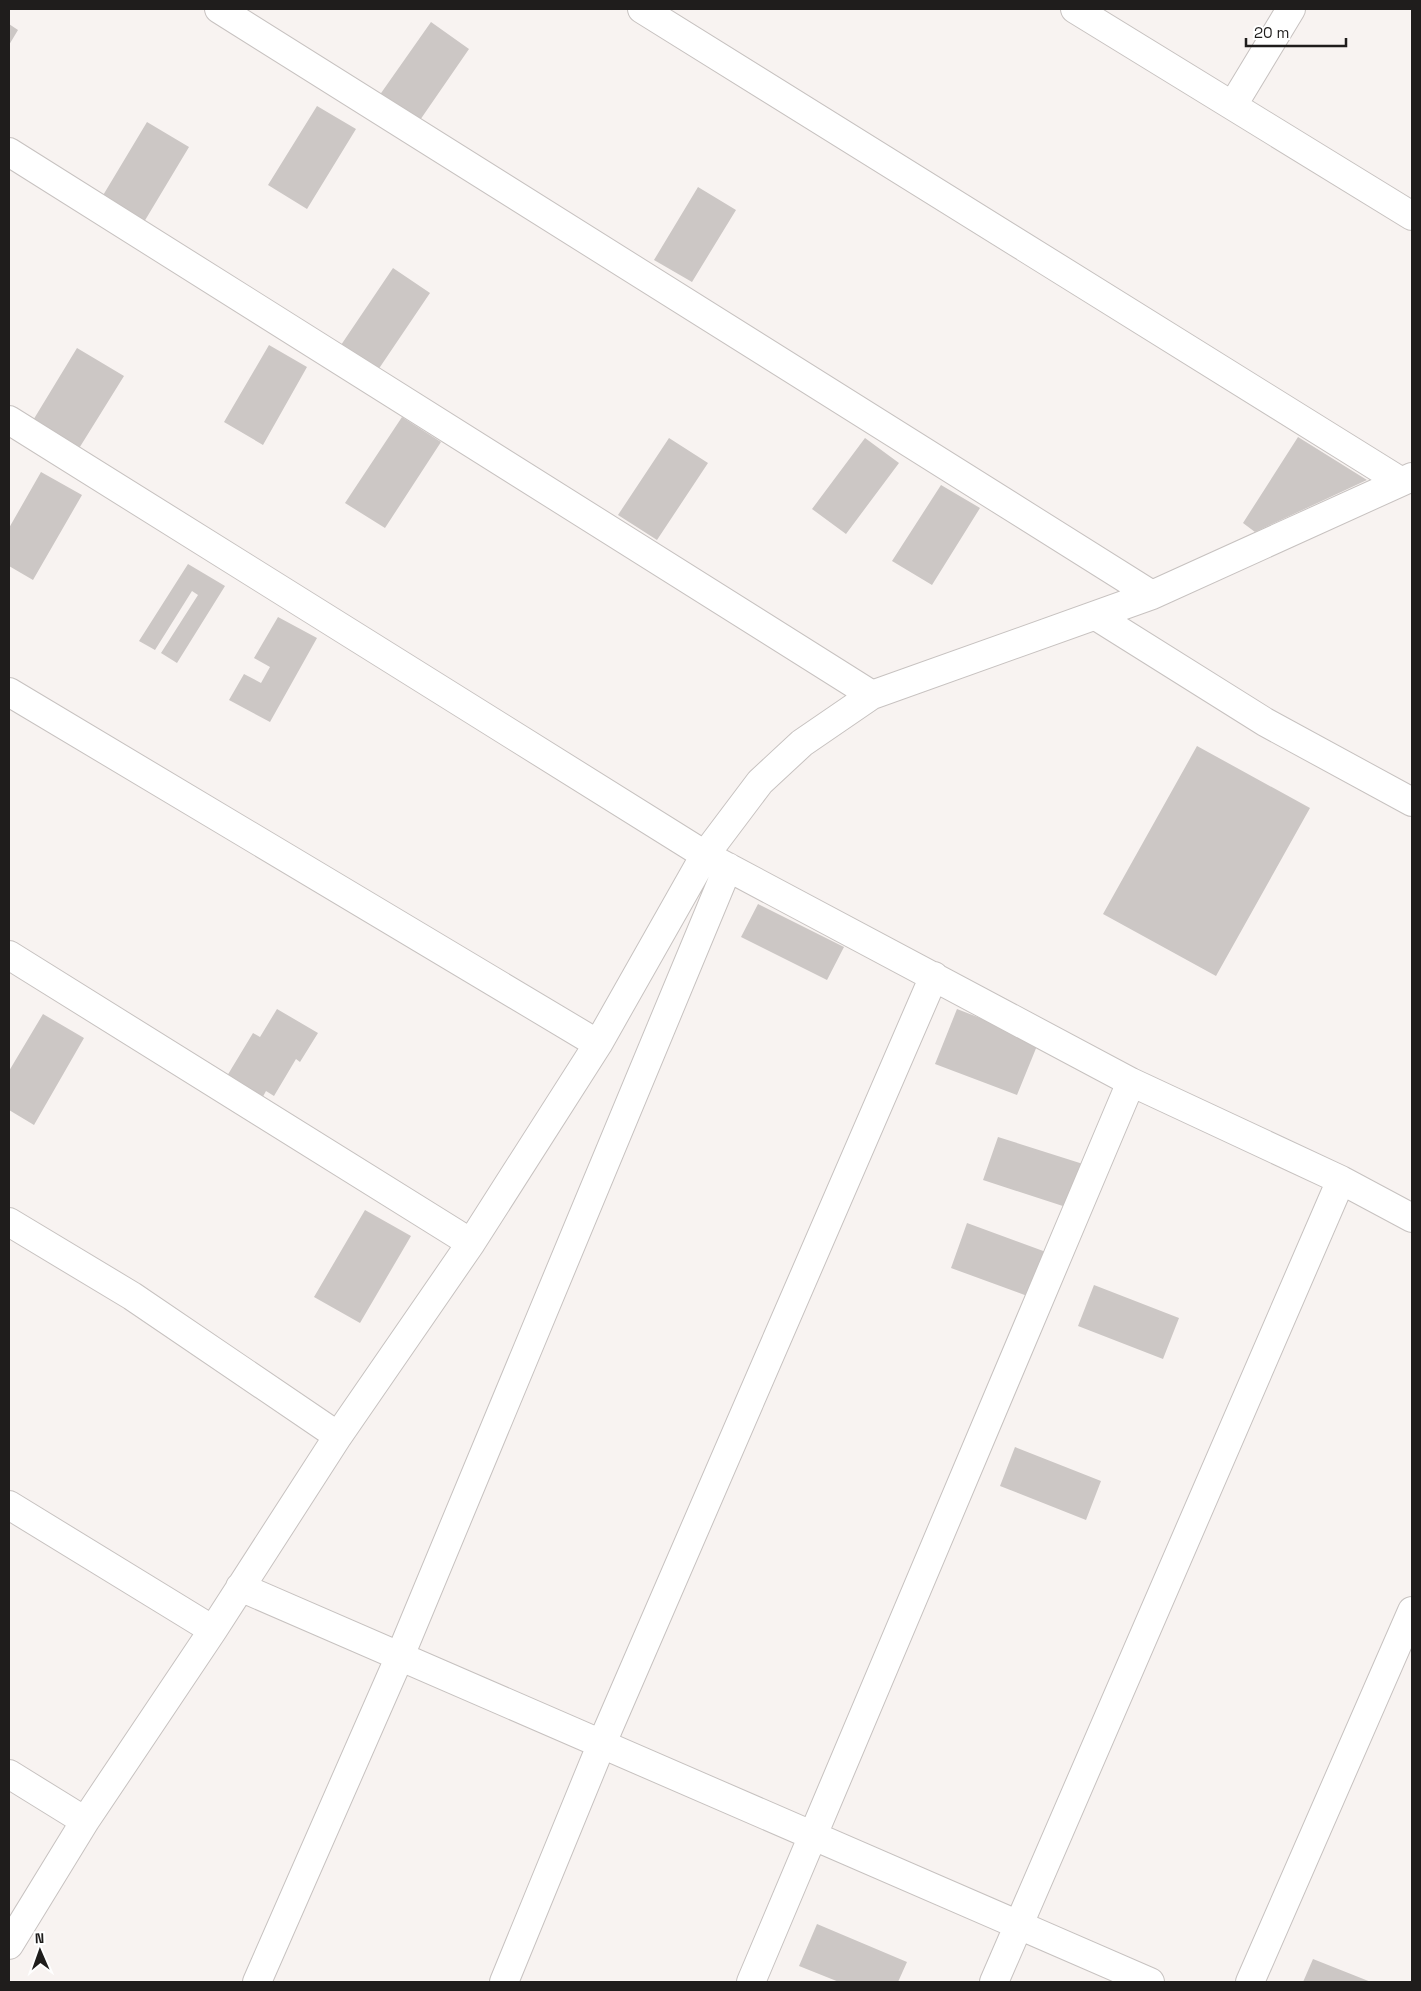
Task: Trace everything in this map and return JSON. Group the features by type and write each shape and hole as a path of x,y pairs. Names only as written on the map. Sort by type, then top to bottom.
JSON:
{"street":[{"path":"219,9 1152,595"},
{"path":"642,9 1406,479"},
{"path":"1075,9 1412,216"},
{"path":"1233,106 1291,9"},
{"path":"9,152 872,695"},
{"path":"9,420 717,861 1131,1082 1341,1180 1412,1218"},
{"path":"9,1945 85,1821 213,1630 338,1436 471,1244 717,861 760,782 802,743 872,695 1152,595 1406,479"},
{"path":"1096,616 1265,722 1412,802"},
{"path":"9,692 598,1044"},
{"path":"257,1982 400,1656 717,861"},
{"path":"9,955 471,1244"},
{"path":"504,1982 602,1743 934,976"},
{"path":"751,1982 1131,1082"},
{"path":"994,1982 1341,1180"},
{"path":"9,1222 132,1296 338,1436"},
{"path":"9,1505 213,1630"},
{"path":"240,1586 1150,1982"},
{"path":"1250,1982 1412,1611"},
{"path":"9,1774 85,1821"}],"building":[{"path":"431,22 469,49 418,123 379,96"},
{"path":"9,24 18,30 9,45"},
{"path":"317,106 356,129 307,209 268,185"},
{"path":"147,122 189,147 144,222 102,197"},
{"path":"698,187 736,210 692,282 654,260"},
{"path":"393,268 430,293 378,370 341,345"},
{"path":"269,345 307,367 263,445 224,422"},
{"path":"77,348 124,376 78,450 32,422"},
{"path":"402,417 441,442 385,528 345,503"},
{"path":"1298,437 1367,480 1255,532 1243,523"},
{"path":"669,438 708,463 657,540 618,515"},
{"path":"865,438 899,463 846,534 812,509"},
{"path":"41,472 82,495 33,580 9,566 9,528"},
{"path":"941,485 980,508 932,585 892,561"},
{"path":"188,564 225,586 177,663 161,653 198,595 192,591 155,650 139,641"},
{"path":"278,617 317,638 270,722 229,700 244,674 261,683 270,667 254,658"},
{"path":"1197,746 1310,808 1216,976 1103,914"},
{"path":"758,904 844,947 827,980 741,937"},
{"path":"277,1009 318,1033 300,1062 296,1059 274,1096 266,1091 260,1102 224,1081 253,1033 260,1037"},
{"path":"957,1009 1039,1041 1017,1095 935,1064"},
{"path":"43,1014 84,1038 34,1125 9,1110 9,1071"},
{"path":"998,1137 1083,1164 1069,1208 983,1180"},
{"path":"365,1210 411,1236 360,1323 314,1297"},
{"path":"967,1223 1046,1252 1030,1297 951,1268"},
{"path":"1094,1285 1179,1318 1163,1359 1078,1326"},
{"path":"1015,1447 1101,1481 1086,1520 1000,1486"},
{"path":"817,1924 907,1962 898,1982 839,1982 799,1966"},
{"path":"1313,1959 1371,1982 1303,1982"}]}
